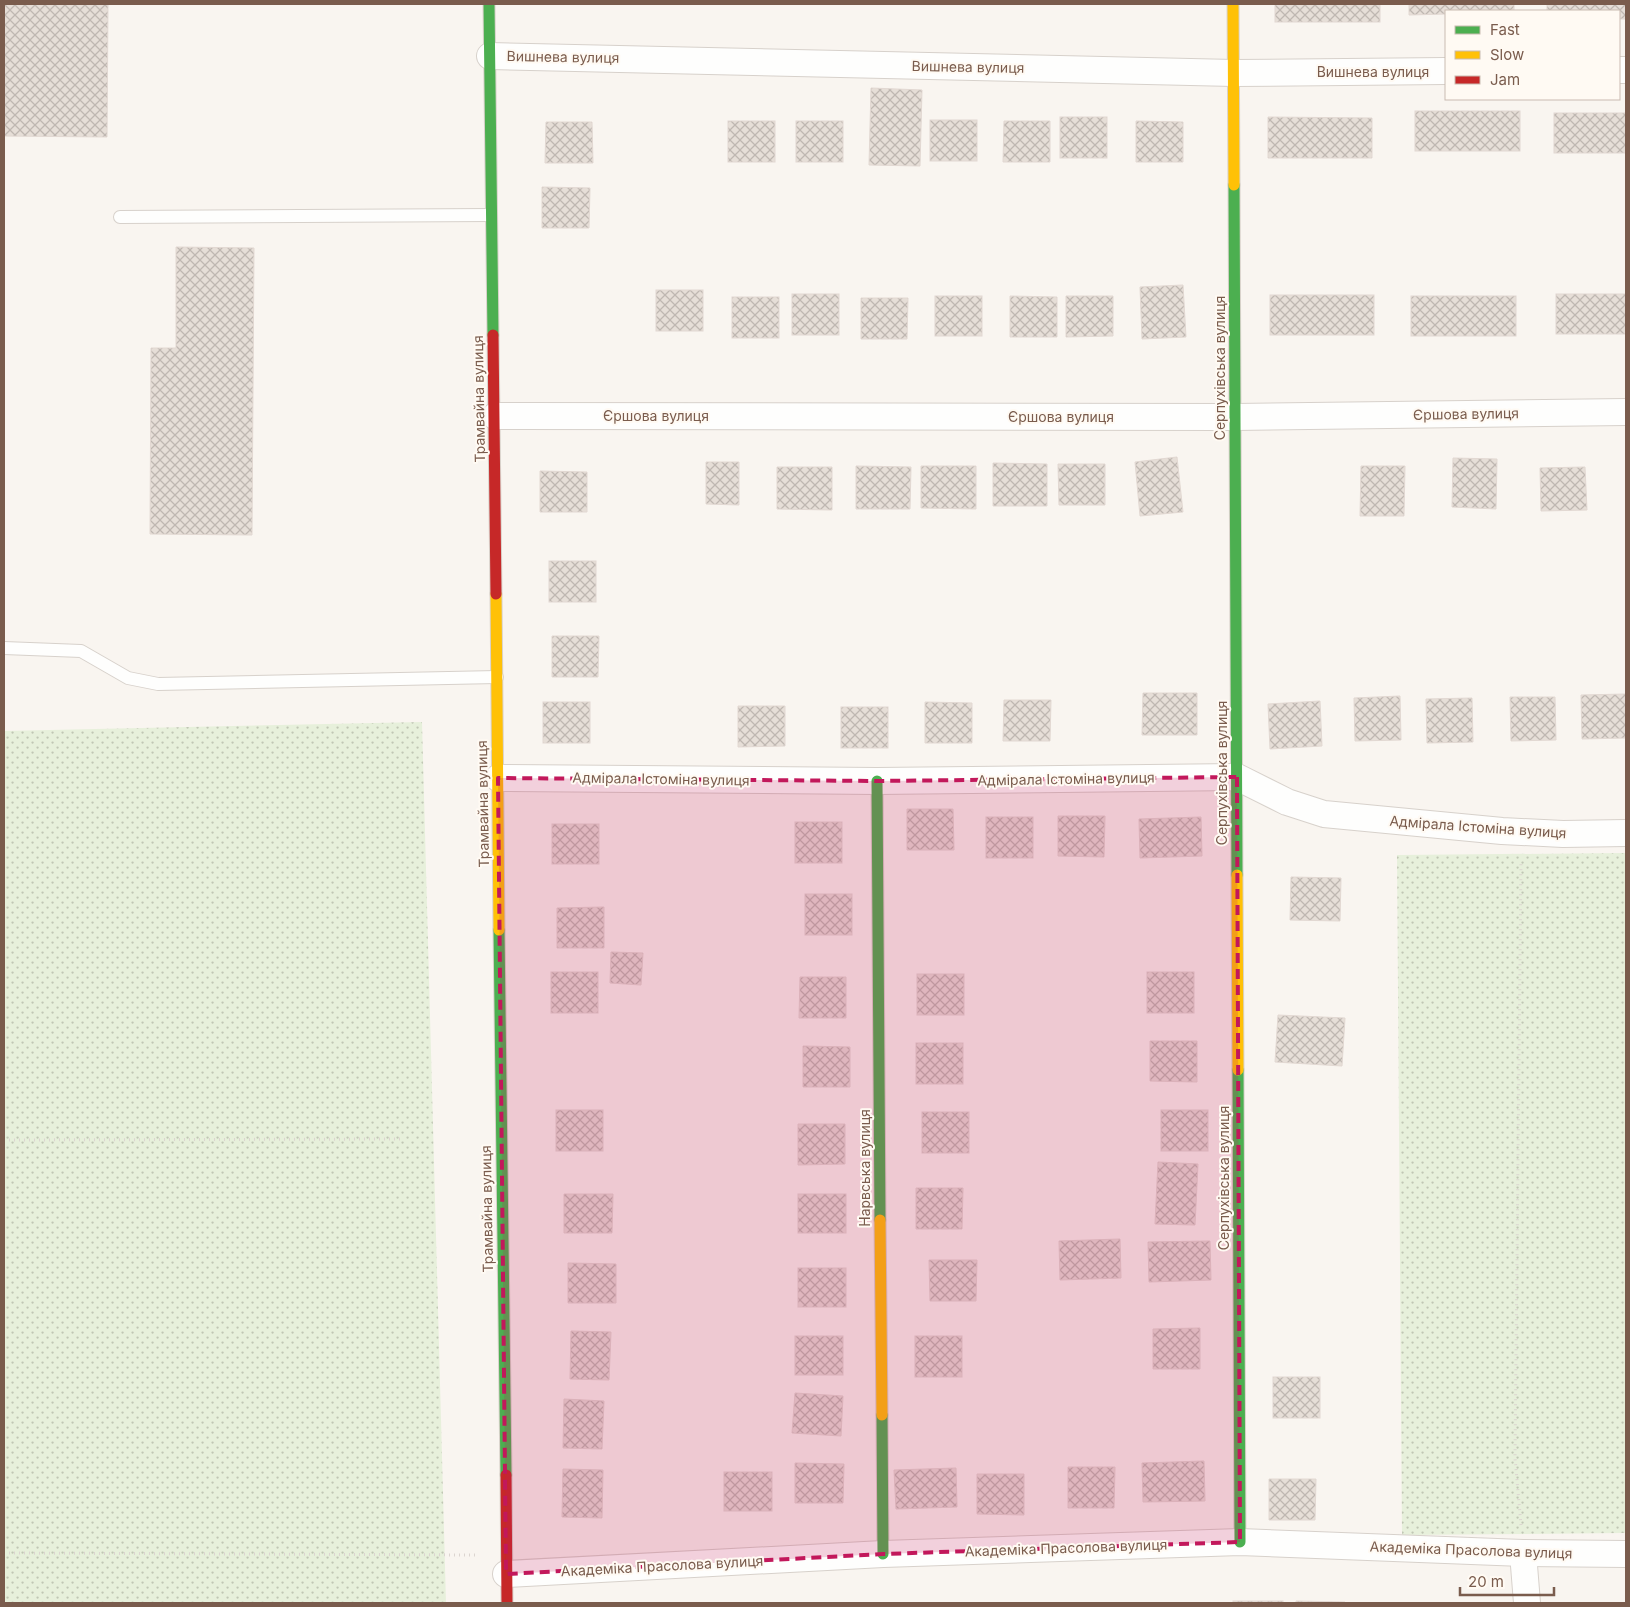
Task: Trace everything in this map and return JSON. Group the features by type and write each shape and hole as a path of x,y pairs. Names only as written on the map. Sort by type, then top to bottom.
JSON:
{"street":[{"name":"Трамвайна вулиця","path":"489,4 495,416 506,1603"},
{"name":"Серпухівська вулиця","path":"1233,4 1240,1542"},
{"name":"Вишнева вулиця","path":"490,56 1234,73 1445,71"},
{"name":"Єршова вулиця","path":"495,416 1235,417 1626,412"},
{"name":"Адмірала Істоміна вулиця","path":"498,778 877,781 1237,777 1287,802 1324,814 1521,832 1563,834 1626,833"},
{"name":"Нарвська вулиця","path":"877,781 883,1554"},
{"name":"Академіка Прасолова вулиця","path":"506,1565 1240,1542 1523,1553 1626,1554"},
{"path":"1523,1553 1526,1603"}],"lane":[{"path":"120,217 491,215"},
{"path":"4,648 81,651 128,678 158,684 497,677"}],"path":[{"path":"1521,832 1515,1458 1523,1553"},
{"path":"4,1140 402,1139"},
{"path":"4,1553 506,1565"}],"highlighted area":[{"path":"1237,777 1240,1542 883,1554 506,1574 498,778 877,781"}],"green space":[{"path":"422,722 446,1603 4,1603 4,731"},
{"path":"1626,853 1626,1533 1402,1535 1397,855"}],"building":[{"path":"4,4 108,4 107,137 4,136"},
{"path":"1275,4 1380,4 1380,22 1275,22"},
{"path":"1409,4 1514,4 1514,10 1445,10 1445,14 1409,15"},
{"path":"1547,4 1626,4 1626,19 1620,19 1620,10 1547,10"},
{"path":"871,88 922,90 920,166 869,165"},
{"path":"1415,111 1520,111 1520,151 1415,151"},
{"path":"1554,113 1626,113 1626,153 1554,153"},
{"path":"1060,117 1107,117 1107,158 1060,158"},
{"path":"1268,117 1372,118 1372,158 1268,158"},
{"path":"930,120 977,120 977,161 930,161"},
{"path":"728,121 775,121 775,162 728,162"},
{"path":"796,121 843,121 843,162 796,162"},
{"path":"1004,121 1050,121 1050,162 1003,162"},
{"path":"1136,121 1183,122 1183,162 1136,162"},
{"path":"546,122 592,122 593,163 545,163"},
{"path":"542,187 590,188 589,228 542,228"},
{"path":"176,247 254,248 252,535 150,534 151,348 176,348"},
{"path":"1183,285 1186,337 1142,339 1140,287"},
{"path":"656,290 703,290 703,331 656,331"},
{"path":"792,294 839,294 839,335 792,335"},
{"path":"1556,294 1626,294 1626,334 1556,334"},
{"path":"1270,295 1374,295 1374,335 1270,335"},
{"path":"935,296 982,296 982,336 935,336"},
{"path":"1010,296 1057,297 1057,337 1010,337"},
{"path":"1066,296 1113,296 1113,336 1066,337"},
{"path":"1411,296 1516,296 1516,336 1411,336"},
{"path":"732,297 779,297 779,338 732,338"},
{"path":"861,298 908,298 907,339 861,339"},
{"path":"1177,457 1183,512 1140,516 1135,462"},
{"path":"1453,458 1497,459 1496,509 1452,507"},
{"path":"706,462 739,462 739,505 706,504"},
{"path":"993,463 1047,464 1047,506 993,506"},
{"path":"1058,464 1105,464 1105,505 1059,505"},
{"path":"856,466 911,467 910,509 856,509"},
{"path":"921,466 976,466 976,509 921,508"},
{"path":"1361,466 1405,466 1404,516 1360,516"},
{"path":"777,467 832,467 832,510 777,509"},
{"path":"1585,467 1587,510 1541,511 1540,468"},
{"path":"540,471 587,472 587,512 540,512"},
{"path":"549,561 596,561 596,602 549,602"},
{"path":"552,636 599,636 598,677 552,677"},
{"path":"1143,693 1197,693 1197,735 1142,735"},
{"path":"1626,694 1626,738 1582,739 1581,695"},
{"path":"1400,696 1401,740 1355,741 1354,698"},
{"path":"1510,697 1555,697 1556,740 1511,741"},
{"path":"1472,698 1473,742 1427,743 1426,699"},
{"path":"1004,700 1051,700 1050,741 1003,741"},
{"path":"1320,701 1322,746 1270,749 1268,704"},
{"path":"543,702 590,702 590,743 543,743"},
{"path":"925,702 972,703 972,743 925,743"},
{"path":"738,706 785,706 785,746 738,747"},
{"path":"841,707 888,707 888,748 841,748"},
{"path":"907,809 953,809 954,850 907,850"},
{"path":"1058,816 1105,816 1104,857 1058,856"},
{"path":"986,817 1033,817 1033,858 986,858"},
{"path":"1201,817 1202,856 1140,858 1139,819"},
{"path":"795,822 842,822 842,863 795,863"},
{"path":"552,824 599,824 599,864 552,864"},
{"path":"1291,877 1341,878 1340,921 1290,920"},
{"path":"805,894 852,894 852,935 805,935"},
{"path":"604,907 604,948 557,948 557,908"},
{"path":"611,952 643,953 641,985 610,983"},
{"path":"551,972 598,972 598,1013 551,1013"},
{"path":"1147,972 1194,972 1194,1013 1147,1013"},
{"path":"917,974 964,974 964,1015 917,1015"},
{"path":"800,977 846,977 846,1018 799,1018"},
{"path":"1278,1015 1345,1018 1342,1066 1275,1062"},
{"path":"1150,1041 1197,1041 1197,1082 1150,1081"},
{"path":"916,1043 963,1043 963,1084 916,1084"},
{"path":"803,1046 850,1047 850,1087 803,1087"},
{"path":"556,1110 603,1110 603,1151 556,1151"},
{"path":"1161,1110 1208,1110 1208,1151 1161,1151"},
{"path":"922,1112 969,1112 969,1153 922,1153"},
{"path":"798,1124 845,1124 845,1164 798,1165"},
{"path":"1158,1162 1198,1164 1195,1225 1155,1224"},
{"path":"916,1188 963,1188 962,1229 916,1229"},
{"path":"564,1194 613,1194 612,1233 564,1233"},
{"path":"798,1194 846,1194 846,1233 798,1233"},
{"path":"1120,1239 1121,1278 1060,1280 1059,1241"},
{"path":"1210,1241 1211,1280 1149,1282 1148,1242"},
{"path":"929,1260 977,1260 976,1301 930,1301"},
{"path":"568,1263 616,1264 616,1303 568,1303"},
{"path":"798,1268 846,1268 846,1307 798,1307"},
{"path":"1200,1328 1200,1369 1153,1369 1153,1329"},
{"path":"571,1331 611,1332 609,1380 570,1379"},
{"path":"795,1336 843,1336 843,1375 795,1375"},
{"path":"915,1336 962,1336 962,1377 915,1377"},
{"path":"1273,1377 1320,1377 1320,1418 1273,1418"},
{"path":"795,1393 843,1396 841,1436 792,1433"},
{"path":"564,1399 604,1401 602,1449 563,1448"},
{"path":"1204,1461 1205,1501 1143,1502 1142,1463"},
{"path":"795,1463 844,1464 843,1503 795,1503"},
{"path":"1068,1467 1115,1467 1114,1508 1068,1508"},
{"path":"956,1468 957,1507 896,1509 894,1470"},
{"path":"563,1469 603,1470 602,1518 562,1517"},
{"path":"724,1472 772,1472 772,1511 724,1511"},
{"path":"977,1474 1024,1474 1024,1515 977,1514"},
{"path":"1269,1479 1316,1479 1315,1520 1269,1520"},
{"path":"1233,1601 1283,1601 1283,1603 1233,1603"},
{"path":"1296,1601 1345,1602 1345,1603 1296,1603"}],"traffic: fast":[{"path":"489,4 493,335"},
{"path":"1234,185 1237,875"},
{"path":"877,781 880,1220"},
{"path":"499,930 506,1475"},
{"path":"1238,1070 1240,1542"},
{"path":"882,1415 883,1554"}],"traffic: slow":[{"path":"1233,4 1234,185"},
{"path":"496,594 499,930"},
{"path":"1237,875 1238,1070"},
{"path":"880,1220 882,1415"}],"traffic: jam":[{"path":"493,335 496,594"},
{"path":"506,1475 507,1603"}]}
